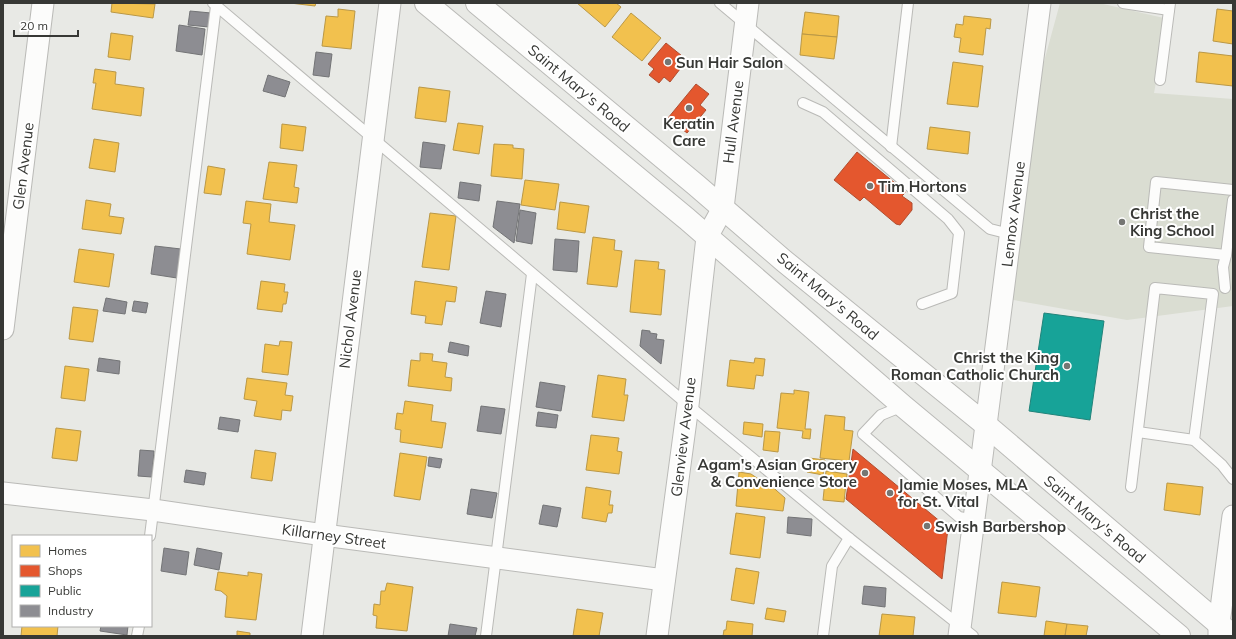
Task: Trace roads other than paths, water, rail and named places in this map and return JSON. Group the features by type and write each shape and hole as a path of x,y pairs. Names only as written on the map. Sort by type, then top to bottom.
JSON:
{"main road":[{"path":"426,3 681,214 903,406 1179,636"},
{"name":"Saint Mary's Road","path":"478,3 870,332 986,425 1224,632"}],"street":[{"name":"Glen Avenue","path":"3,328 44,3"},
{"name":"Nichol Avenue","path":"312,636 372,139 390,3"},
{"name":"Hull Avenue","path":"707,237 722,208 748,3"},
{"name":"Lennox Avenue","path":"964,632 974,520 1040,3"},
{"name":"Glenview Avenue","path":"657,636 688,405 707,237"},
{"name":"Killarney Street","path":"3,493 153,510 324,536 664,580"},
{"path":"1224,632 1233,516"}],"lane":[{"path":"720,3 890,147 990,229 1010,234"},
{"path":"890,147 908,3"},
{"path":"1124,3 1169,6 1160,80"},
{"path":"214,4 688,405 964,632"},
{"path":"150,535 214,4"},
{"path":"803,103 823,112 948,219 959,233 952,293 922,304"},
{"path":"1226,255 1149,247 1156,182 1233,190"},
{"path":"1131,487 1155,288 1213,294 1229,286 1223,267 1233,200"},
{"path":"486,636 532,274"},
{"path":"1194,440 1213,294"},
{"path":"903,406 881,415 862,434 959,517 974,520"},
{"path":"1138,432 1194,440 1222,465 1233,479"},
{"path":"823,636 832,566 849,538"}],"place":[{"name":"Sun Hair Salon","path":"668,62"},
{"name":"Keratin Care","path":"689,108"},
{"name":"Tim Hortons","path":"870,186"},
{"name":"Christ the King School","path":"1122,222"},
{"name":"Christ the King Roman Catholic Church","path":"1067,366"},
{"name":"Agam's Asian Grocery & Convenience Store","path":"865,473"},
{"name":"Jamie Moses, MLA for St. Vital","path":"890,493"},
{"name":"Swish Barbershop","path":"927,526"}]}
